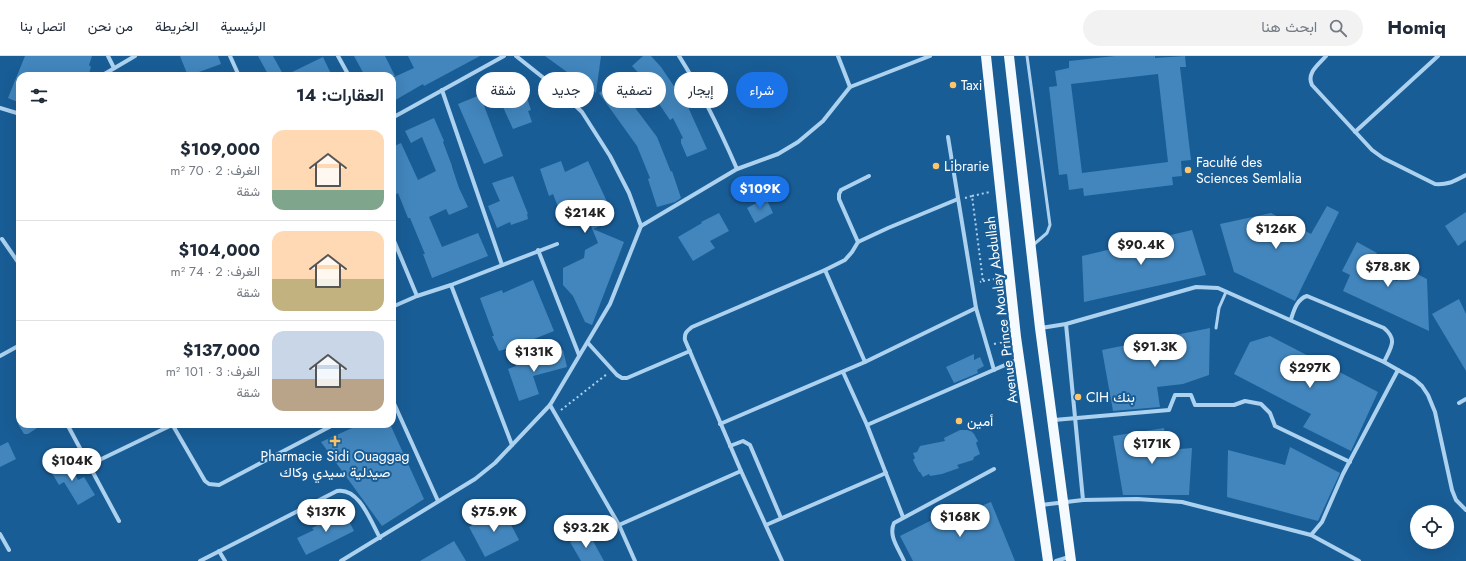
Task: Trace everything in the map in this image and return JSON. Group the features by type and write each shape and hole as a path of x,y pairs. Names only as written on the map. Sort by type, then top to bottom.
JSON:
{"main road":[{"name":"Avenue Prince Moulay Abdullah","path":"986,56 1016,338 1048,561"},
{"path":"1009,56 1040,328 1054,420 1071,559"}],"street":[{"path":"108,56 114,68"},
{"path":"108,72 135,56"},
{"path":"230,56 237,72"},
{"path":"338,56 347,72"},
{"path":"396,116 504,56"},
{"path":"516,56 560,91 582,112 610,156 630,193 641,226"},
{"path":"679,56 695,81 714,118 737,169"},
{"path":"838,56 850,87"},
{"path":"341,561 475,479 495,463 550,405 610,304 641,226 737,169 778,154 798,142 823,121 850,87 930,56"},
{"path":"1326,56 1311,73 1310,80 1312,85 1372,150 1383,158 1435,184 1444,185 1466,175"},
{"path":"1355,132 1438,56"},
{"path":"442,90 502,265"},
{"path":"0,108 16,113"},
{"path":"948,137 976,308 994,370"},
{"path":"858,242 839,199 839,194 841,190 870,176"},
{"path":"782,561 720,424 684,336 692,327 845,260 858,242 958,199"},
{"path":"2,239 16,259"},
{"path":"396,305 557,244"},
{"path":"396,246 417,296"},
{"path":"538,250 579,355"},
{"path":"825,270 865,362"},
{"path":"451,285 512,445"},
{"path":"1040,328 1066,324 1196,288 1218,288 1384,362 1414,379 1422,386 1428,395 1435,412 1452,490 1456,500 1466,510"},
{"path":"1290,320 1298,302 1307,296 1384,328 1393,338 1393,343 1384,362"},
{"path":"720,424 843,372 976,308"},
{"path":"1066,324 1083,500"},
{"path":"588,343 612,370 622,378 627,378 690,351"},
{"path":"0,356 16,347"},
{"path":"867,425 1019,359"},
{"path":"1311,535 1322,522 1350,462 1398,370"},
{"path":"843,372 867,425 903,516"},
{"path":"1054,420 1169,410 1175,395 1191,395 1196,404 1234,405 1245,401 1261,404 1270,413 1276,426 1350,462"},
{"path":"1459,403 1466,399"},
{"path":"550,405 619,525 635,561"},
{"path":"396,408 438,501"},
{"path":"69,428 119,521"},
{"path":"89,464 165,428"},
{"path":"175,428 205,481 215,485 328,428"},
{"path":"730,446 743,441 750,445 781,518"},
{"path":"904,561 892,534 894,523 903,516 994,469"},
{"path":"619,525 741,471"},
{"path":"766,525 886,473"},
{"path":"200,561 341,490 350,492 360,501 380,538"},
{"path":"1040,506 1083,500 1137,499 1182,502 1311,535 1359,561"},
{"path":"0,534 9,550"},
{"path":"219,551 225,561"},
{"path":"1056,561 1071,559"}],"lane":[{"path":"1027,56 1050,225 1047,233 1031,247"},
{"path":"1216,328 1219,308 1226,292"}],"path":[{"path":"958,199 1000,190"},
{"path":"972,196 974,225 983,281"},
{"path":"972,284 1010,277"},
{"path":"987,346 1016,338"},
{"path":"555,414 612,370"}],"building":[{"path":"25,56 92,56 89,65 91,67 89,72 19,72"},
{"path":"180,56 218,56 221,64 199,72 186,72"},
{"path":"258,56 273,56 282,72 267,72"},
{"path":"354,56 385,56 393,72 363,72"},
{"path":"408,56 480,56 424,86 423,84 396,100 396,76 414,68"},
{"path":"545,56 601,56 596,93 594,92 594,72 567,72"},
{"path":"643,56 651,56 664,72 638,72 632,66"},
{"path":"1115,56 1155,56 1155,58 1185,56 1186,67 1180,67 1191,160 1181,161 1182,176 1172,177 1173,185 1084,196 1083,188 1069,190 1067,174 1059,175 1049,87 1057,86 1055,71 1069,68 1069,61","holes":["1158,74 1168,162 1082,173 1071,84"]},
{"path":"323,57 330,72 292,72"},
{"path":"666,74 674,86 674,108 688,108 707,149 687,157 681,143 681,139 683,138 673,118 670,120 662,108 666,108"},
{"path":"16,78 16,101 8,98"},
{"path":"476,97 476,108 485,108 503,156 484,164 458,104"},
{"path":"530,107 531,110 528,111 532,122 513,129 503,108"},
{"path":"610,108 635,108 657,137 671,172 672,171 681,198 675,202 657,207 648,179 650,178 637,146"},
{"path":"434,118 444,141 443,142 459,188 468,207 449,215 446,209 429,217 442,247 478,233 488,256 432,278 423,254 425,254 410,218 408,218 398,193 396,194 396,145 401,143 418,180 436,171 422,137 411,143 405,131"},
{"path":"561,161 565,172 588,161 609,206 610,213 605,215 608,223 593,229 624,242 592,325 585,322 573,296 563,285 563,268 584,258 585,250 598,243 584,209 562,217 553,194 549,196 540,169"},
{"path":"513,176 528,214 528,219 511,225 510,222 497,228 488,206 500,201 492,183"},
{"path":"766,198 773,213 755,223 747,208"},
{"path":"1327,206 1339,212 1295,301 1234,272 1220,224 1271,213 1311,234"},
{"path":"1466,212 1466,240 1458,246 1445,226"},
{"path":"719,213 729,231 710,241 715,248 693,261 678,237 702,223 701,222"},
{"path":"1192,230 1206,275 1084,302 1082,256"},
{"path":"1357,242 1377,253 1371,271 1397,281 1405,268 1427,279 1429,331 1343,291 1350,275 1342,271"},
{"path":"533,280 554,331 509,349 499,351 492,336 494,336 480,298 502,290 503,293"},
{"path":"1459,299 1466,314 1466,371 1432,314"},
{"path":"1210,328 1209,375 1183,384 1157,387 1160,407 1113,411 1102,350"},
{"path":"1270,336 1378,392 1351,451 1303,427 1311,414 1234,374 1250,342"},
{"path":"563,350 567,367 533,376 539,394 519,401 508,369 516,366 515,363"},
{"path":"974,354 974,360 980,357 984,366 977,370 978,373 954,383 946,367"},
{"path":"20,428 37,428 28,434 24,434"},
{"path":"352,428 392,428 424,499 382,526 321,442"},
{"path":"1164,428 1168,450 1192,448 1189,495 1123,495 1113,436"},
{"path":"960,430 970,430 974,434 978,441 976,443 980,454 974,457 973,460 957,465 959,468 942,474 930,476 929,474 923,477 913,460 915,458 913,453 917,452 920,446 945,441 944,438"},
{"path":"8,442 16,459 0,467 0,446"},
{"path":"1290,447 1340,473 1318,521 1227,497 1228,450 1285,465"},
{"path":"66,458 78,480 84,477 95,495 78,505 64,482 59,485 49,468"},
{"path":"991,502 1015,561 913,561 900,536 944,514 947,520"},
{"path":"503,509 519,540 485,557 469,527"},
{"path":"344,511 354,531 306,555 297,538 314,530 312,528"},
{"path":"588,532 604,561 581,561 570,542"},
{"path":"454,541 466,561 420,561"}],"place":[{"name":"Taxi","path":"953,85"},
{"name":"Librarie","path":"936,166"},
{"name":"Faculté des Sciences Semlalia","path":"1188,170"},
{"name":"CIH بنك","path":"1078,397"},
{"name":"أمين","path":"959,421"},
{"name":"Pharmacie Sidi Ouaggag صيدلية سيدي وكاك","path":"335,441"}]}
